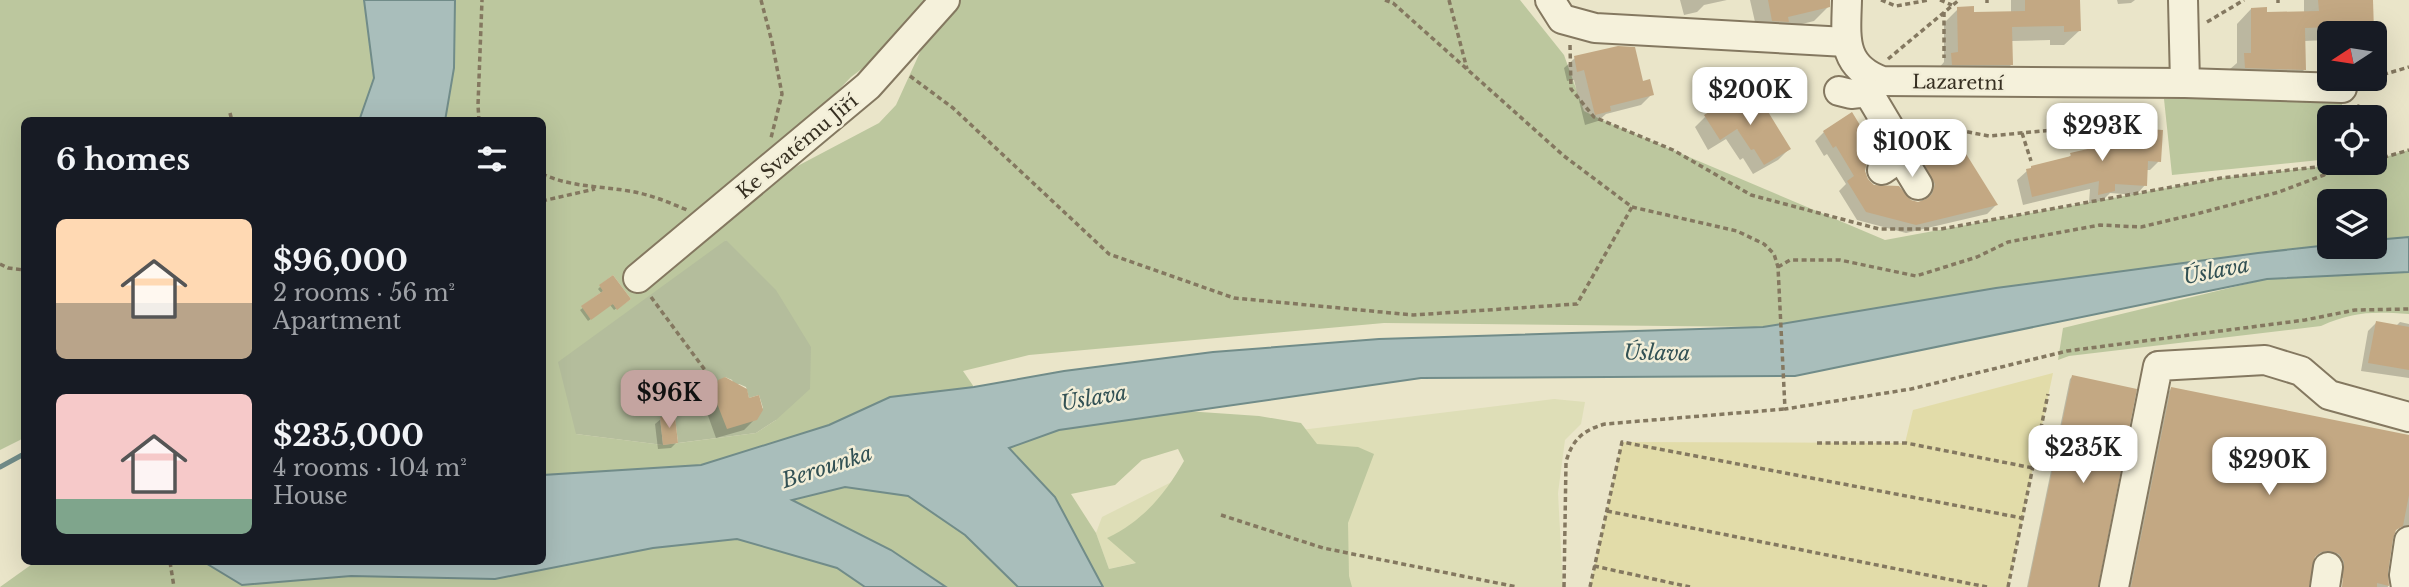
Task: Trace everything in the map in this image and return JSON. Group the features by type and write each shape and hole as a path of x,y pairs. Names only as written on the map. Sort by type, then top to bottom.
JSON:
{"street":[{"name":"Ke Svatému Jiří","path":"638,278 868,86 945,0"},
{"path":"1550,0 1562,19 1595,28 1846,42"},
{"path":"1847,0 1846,42 1855,65 1875,78"},
{"path":"2183,0 2185,83"},
{"name":"Lazaretní","path":"1875,78 2317,87"},
{"path":"1839,91 1868,92 1899,144 1892,163 1918,185"},
{"path":"2114,587 2158,366 2266,360 2301,371 2329,395 2409,418"},
{"path":"2406,587 2404,575 2409,541"}],"path":[{"path":"480,117 482,0"},
{"path":"761,0 782,94 770,140"},
{"path":"1385,0 1393,3 1564,156 1632,207 1737,231 1764,244 1774,254 1779,277 1786,409"},
{"path":"1449,0 1468,69"},
{"path":"1881,0 1896,6 1929,0"},
{"path":"1940,0 1952,5"},
{"path":"1875,78 1959,0"},
{"path":"2183,32 2214,19 2244,0"},
{"path":"1944,12 1944,81"},
{"path":"2387,74 2409,67"},
{"path":"910,76 953,108 1109,254 1234,298 1413,315 1577,304 1632,207"},
{"path":"230,113 231,117"},
{"path":"1892,163 1947,128 1989,136 2064,129"},
{"path":"2022,133 2031,161"},
{"path":"2387,156 2409,150"},
{"path":"1778,267 1790,260 1840,260 1916,276 1977,257 2007,242 2100,225 2141,227 2279,192 2324,175"},
{"path":"546,176 568,184 631,191 664,200 692,211 707,221"},
{"path":"546,200 598,188"},
{"path":"0,264 21,270"},
{"path":"638,278 716,385"},
{"path":"1564,587 1566,462 1570,448 1578,436 1590,428 1605,424 1786,409 1911,389 2067,351 2305,320 2355,310 2409,309"},
{"path":"2008,587 2048,394"},
{"path":"1590,587 1622,442 2022,518"},
{"path":"1817,443 1906,443 2033,468"},
{"path":"1607,511 1987,587"},
{"path":"1221,516 1322,548 1517,587"},
{"path":"170,565 174,587"},
{"path":"1594,566 1690,587"}],"green space":[{"path":"0,0 364,0 374,79 360,117 21,117 21,440 0,450"},
{"path":"455,0 936,0 883,53 851,77 735,199 879,123 896,105 931,28 956,0 1520,0 1564,55 1584,111 1885,240 2221,178 2317,167 2317,175 2387,175 2387,156 2409,150 2409,237 2387,239 2387,189 2317,189 2317,247 1996,288 1763,327 1384,323 1029,355 963,371 974,387 890,397 829,425 701,465 546,475 546,117 446,117 454,68","holes":["726,240 776,420 756,433 663,445 576,434","613,275 631,299 617,309 613,304 582,306 603,291 600,285"]},
{"path":"2342,94 2342,105 2317,105 2317,160 2172,175 2164,99"},
{"path":"726,240 776,290 811,347 810,389 776,420 756,433 678,443 675,416 660,418 663,445 576,434 558,362","holes":["725,377 732,380 735,386 739,384 746,387 749,398 759,395 763,408 760,415 716,401 707,404 702,389 716,385"]},
{"path":"2409,272 2409,314 2364,314 2321,326 2069,356 2058,360 2063,328 2267,279"},
{"path":"1554,399 1585,402 1581,424 1565,440 1558,493 1563,587 1293,587 1220,543 1109,569 1096,533 1102,517 1267,434"},
{"path":"1186,411 1259,416 1301,423 1317,444 1358,447 1374,454 1348,523 1349,576 1352,587 1103,587 1055,497 1009,448 1059,430","holes":["1178,449 1184,461 1152,505 1132,523 1107,538 1136,563 1109,569 1096,533 1071,494 1115,485 1142,460"]},
{"path":"845,487 908,496 965,535 1018,587 946,587 891,550 791,500"},
{"path":"737,539 837,568 865,587 0,587 31,565 209,565 242,585 351,576 495,579 653,548"}],"sand":[{"path":"2053,373 2008,587 1590,587 1622,442 1905,443 1913,410"}],"water":[{"path":"364,0 455,0 454,68 446,117 360,117 374,78"},
{"path":"2409,237 2409,272 2267,279 1795,376 1421,378 1059,430 1009,448 1055,497 1103,587 1018,587 965,535 908,496 845,487 792,500 891,550 946,587 865,587 837,568 737,539 653,548 495,579 351,576 242,585 209,565 546,565 546,475 701,465 829,425 890,397 1213,352 1379,339 1763,327 1996,288 2317,246 2317,259 2387,259 2387,239"}],"building":[{"path":"1768,0 1830,0 1830,7 1788,17 1789,22 1772,21"},
{"path":"2025,0 2080,0 2081,31 2064,32 2064,26 2012,27 2013,65 1952,65 1951,53 1958,52 1957,7 1974,6 1974,12 2025,11"},
{"path":"2318,0 2373,0 2374,21 2317,21 2317,28 2305,28 2306,70 2245,68 2244,53 2251,53 2251,8 2267,7 2267,12 2319,11"},
{"path":"1618,46 1635,47 1643,81 1650,79 1654,95 1610,106 1611,111 1595,115 1584,70 1577,72 1574,56"},
{"path":"1737,95 1739,98 1742,96 1748,104 1759,97 1791,149 1764,165 1737,129 1720,140 1704,115"},
{"path":"1852,112 1877,153 1867,162 1865,171 1874,185 1899,186 1911,200 1918,202 1926,199 1932,194 1935,184 1917,151 1936,139 1944,150 1958,141 1998,205 1916,225 1866,212 1847,181 1854,176 1836,146 1833,148 1823,131"},
{"path":"2102,126 2163,130 2161,162 2148,161 2147,186 2115,184 2115,191 2098,195 2099,181 2032,197 2026,169 2071,156 2070,153 2101,146"},
{"path":"613,275 631,299 617,310 613,304 591,320 581,306 603,291 599,285"},
{"path":"2376,321 2409,327 2409,370 2368,363"},
{"path":"2072,375 2137,389 2098,587 2028,587"},
{"path":"725,377 747,389 749,398 759,395 763,410 757,420 727,429 716,401 707,404 701,390 716,385 718,380"},
{"path":"2171,387 2409,435 2409,495 2403,526 2396,530 2393,539 2389,586 2377,583 2377,587 2342,587 2344,562 2339,554 2330,551 2321,552 2315,557 2309,587 2131,587"},
{"path":"675,416 678,443 663,445 660,417"}],"waterway":[{"path":"0,467 21,456"}],"water label":[{"name":"Úslava","path":"2216,271"},
{"name":"Úslava","path":"1657,353"},
{"name":"Úslava","path":"1094,398"},
{"name":"Berounka","path":"827,467"}]}
